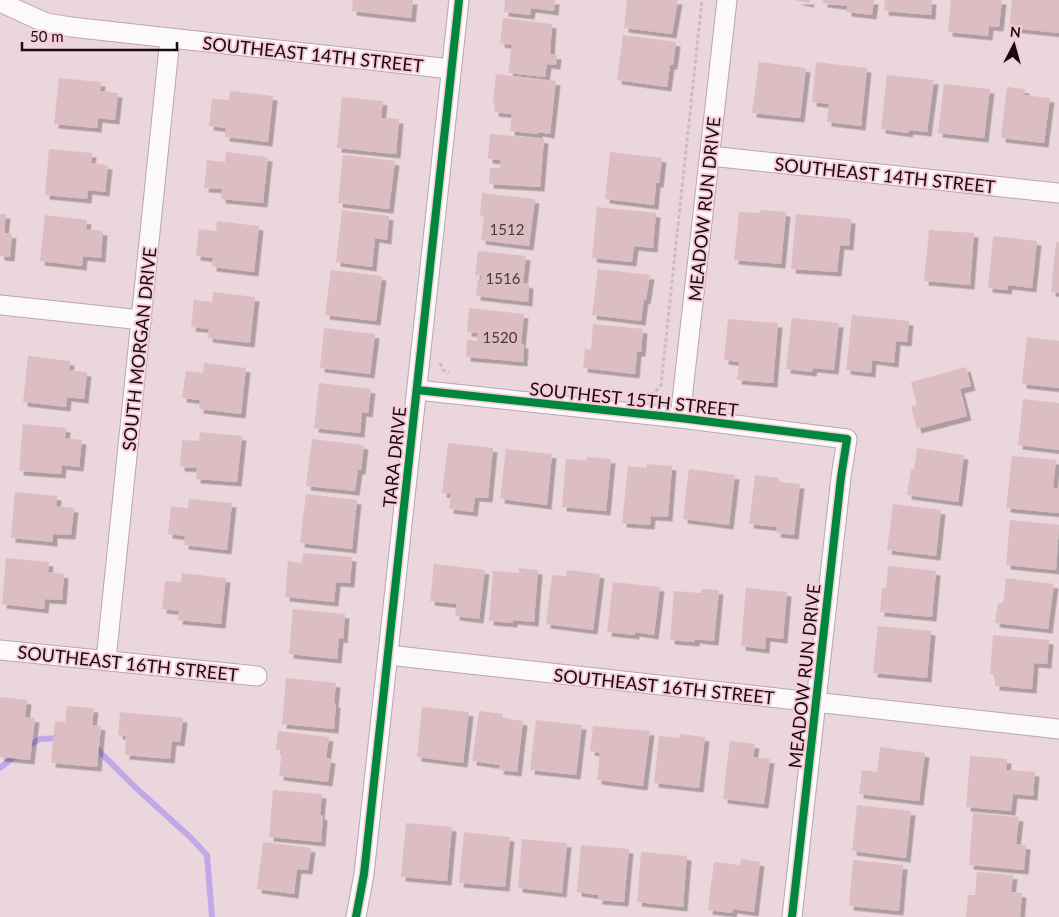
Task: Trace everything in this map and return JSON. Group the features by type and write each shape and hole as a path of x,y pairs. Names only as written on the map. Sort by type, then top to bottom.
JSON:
{"street":[{"name":"TARA DRIVE","path":"356,917 364,874 460,0"},
{"name":"MEADOW RUN DRIVE","path":"680,418 727,0"},
{"name":"SOUTHEAST 14TH STREET","path":"0,2 46,22 71,27 451,69"},
{"name":"SOUTH MORGAN DRIVE","path":"106,660 170,38"},
{"name":"SOUTHEAST 14TH STREET","path":"710,156 1059,194"},
{"path":"0,305 142,320"},
{"name":"SOUTHEST 15TH STREET","path":"416,390 680,418 848,439"},
{"name":"MEADOW RUN DRIVE","path":"792,917 841,477 848,439"},
{"name":"SOUTHEAST 16TH STREET","path":"0,650 257,676"},
{"name":"SOUTHEAST 16TH STREET","path":"388,655 1059,729"}],"path":[{"path":"648,396 661,385 702,0"},
{"path":"440,354 441,366 452,374"}],"building":[{"path":"353,0 413,0 411,18 352,11"},
{"path":"505,0 555,0 554,11 531,8 530,15 504,12"},
{"path":"627,0 678,0 672,34 624,28"},
{"path":"795,0 810,0 809,3"},
{"path":"823,0 874,0 872,15 847,12 847,6 823,3"},
{"path":"885,0 932,0 931,15 884,11"},
{"path":"951,0 1002,0 999,27 989,26 988,36 948,32"},
{"path":"1012,0 1059,0 1059,33 1009,28"},
{"path":"503,18 552,24 550,54 557,55 556,65 547,64 545,77 508,73 512,45 500,43"},
{"path":"623,35 676,42 673,65 670,65 667,87 617,80"},
{"path":"759,62 806,68 800,118 752,113"},
{"path":"816,62 867,68 861,126 827,122 829,104 812,102"},
{"path":"496,74 556,81 550,134 510,131 512,114 494,112"},
{"path":"887,75 934,80 927,132 909,130 908,133 881,129"},
{"path":"59,78 101,82 100,91 118,93 115,120 98,118 97,128 54,124"},
{"path":"944,84 990,89 984,138 938,133"},
{"path":"1007,87 1025,89 1024,95 1050,98 1044,143 1001,138"},
{"path":"230,91 273,96 268,142 225,137 226,128 209,126 212,99 229,100"},
{"path":"342,97 383,101 381,118 399,119 396,154 337,148"},
{"path":"490,134 544,139 540,187 489,184 490,168 500,168 501,160 488,159"},
{"path":"49,149 92,153 91,163 108,165 105,192 88,190 87,199 45,195"},
{"path":"226,152 268,157 263,203 221,199 222,189 204,188 207,160 225,162"},
{"path":"610,152 662,158 659,183 656,183 654,205 605,199"},
{"path":"343,155 395,161 389,209 338,203"},
{"path":"482,193 535,199 529,246 481,240 484,217 480,216"},
{"path":"597,207 656,213 653,248 634,246 632,262 592,258"},
{"path":"342,210 389,216 387,240 375,238 372,267 336,262"},
{"path":"760,210 786,212 781,264 734,260 739,212 760,213"},
{"path":"0,214 6,214 4,233 12,234 10,257 0,256"},
{"path":"796,214 851,219 849,246 840,245 837,272 791,269"},
{"path":"45,215 87,220 86,229 103,231 101,258 83,256 82,266 40,261"},
{"path":"217,221 259,226 254,272 212,267 213,258 196,256 199,229 216,231"},
{"path":"929,230 974,233 970,285 924,281"},
{"path":"993,236 1037,241 1032,288 1008,285 1007,290 988,288"},
{"path":"1056,242 1059,242 1059,293 1051,292"},
{"path":"478,251 526,256 523,283 529,284 528,302 476,296 478,280 481,280 482,276 475,275"},
{"path":"598,269 650,275 641,321 592,315"},
{"path":"331,270 382,276 376,321 325,315"},
{"path":"213,292 255,297 250,343 208,338 209,329 191,327 194,300 212,302"},
{"path":"469,308 524,314 521,344 524,344 523,362 466,357 467,340 477,341 478,333 467,332"},
{"path":"852,315 909,321 907,342 896,341 894,363 872,360 871,373 846,370"},
{"path":"792,318 839,323 834,370 813,368 812,372 786,369"},
{"path":"728,319 778,323 773,383 737,380 739,362 724,360"},
{"path":"593,324 643,329 641,352 637,352 635,374 583,368 585,349 591,350"},
{"path":"324,328 375,334 370,374 320,368"},
{"path":"1027,337 1059,341 1059,388 1022,384"},
{"path":"28,356 70,361 69,370 87,372 84,399 67,397 66,407 23,402"},
{"path":"204,363 246,368 241,414 199,409 200,400 182,398 186,371 203,373"},
{"path":"966,367 971,386 960,389 967,416 917,429 911,407 917,405 911,382"},
{"path":"319,383 371,389 368,413 362,412 360,433 314,428"},
{"path":"1023,399 1059,403 1059,450 1018,445"},
{"path":"23,424 66,428 65,438 82,440 79,467 62,465 61,474 19,471"},
{"path":"200,432 242,436 237,482 196,479 197,468 180,467 182,440 199,441"},
{"path":"312,439 364,445 361,470 358,470 355,491 306,486"},
{"path":"448,443 493,448 488,498 475,497 473,512 449,509 451,494 442,493"},
{"path":"917,448 964,455 958,502 907,495 911,469 914,470"},
{"path":"506,449 552,454 547,505 500,499"},
{"path":"1012,456 1056,460 1053,488 1059,488 1059,513 1006,508"},
{"path":"587,457 611,459 606,511 562,507 566,459 586,460"},
{"path":"647,464 672,466 668,517 651,516 650,525 622,523 628,466 646,468"},
{"path":"689,469 735,475 729,525 683,519"},
{"path":"755,475 779,478 779,482 800,484 794,535 776,533 777,527 749,524"},
{"path":"15,492 57,496 56,506 74,508 71,535 53,534 53,542 11,538"},
{"path":"306,494 357,500 352,549 300,543"},
{"path":"189,499 232,503 227,550 184,545 185,536 168,534 171,506 188,508"},
{"path":"893,504 941,510 936,556 887,550"},
{"path":"1010,520 1059,525 1056,570 1006,565"},
{"path":"303,553 352,557 350,583 336,582 334,602 285,597 288,561 302,563"},
{"path":"6,558 49,562 48,572 64,574 62,600 45,599 44,609 2,604"},
{"path":"434,564 485,570 479,619 455,616 457,604 430,601"},
{"path":"888,566 936,571 932,617 880,612 882,588 886,588"},
{"path":"519,568 538,570 534,622 513,620 513,623 489,621 493,571 519,573"},
{"path":"567,570 600,574 593,630 546,624 552,575 566,576"},
{"path":"182,573 226,578 221,624 178,620 179,611 162,609 165,581 181,582"},
{"path":"1006,578 1054,584 1048,629 995,623 998,603 1003,603"},
{"path":"613,582 660,587 654,635 635,632 635,635 607,632"},
{"path":"746,588 787,592 783,639 766,637 765,649 741,646"},
{"path":"702,589 719,590 714,641 695,639 695,642 670,640 674,591 701,593"},
{"path":"293,609 345,614 343,639 339,638 337,659 289,654"},
{"path":"878,626 931,631 927,678 873,673"},
{"path":"993,635 1049,640 1047,664 1034,663 1032,689 995,686 995,675 990,674"},
{"path":"286,678 336,683 334,729 282,724"},
{"path":"0,697 27,700 25,717 35,718 30,760 0,757"},
{"path":"67,706 94,708 92,725 101,726 97,767 51,763 55,721 65,722"},
{"path":"422,707 469,712 463,763 417,757"},
{"path":"479,711 503,714 502,718 523,721 517,772 499,770 500,765 472,761"},
{"path":"120,712 183,718 180,742 172,741 170,759 125,755 126,736 118,735"},
{"path":"536,720 582,725 576,775 530,770"},
{"path":"593,726 650,731 643,786 597,780 600,753 590,751"},
{"path":"278,731 329,737 326,758 331,759 328,782 279,776 282,750 276,750"},
{"path":"680,734 705,737 699,788 654,783 659,736 679,738"},
{"path":"730,741 755,744 753,757 770,759 764,804 723,799"},
{"path":"880,747 925,753 919,801 859,794 862,770 877,772"},
{"path":"970,756 1007,759 1006,770 1035,772 1033,796 1013,794 1011,811 966,807"},
{"path":"273,790 322,794 320,815 323,816 321,842 269,837"},
{"path":"857,805 911,811 906,858 852,851"},
{"path":"973,813 1019,817 1016,844 1026,845 1024,870 969,865"},
{"path":"406,823 452,827 447,881 401,877"},
{"path":"464,832 510,837 505,887 459,883"},
{"path":"522,839 567,843 562,893 518,888"},
{"path":"263,842 311,848 308,870 297,869 294,894 257,889"},
{"path":"581,845 629,849 624,902 598,900 598,895 577,892"},
{"path":"641,852 687,856 683,907 637,902"},
{"path":"741,859 760,862 754,912 733,909 732,913 708,910 714,862 740,865"},
{"path":"853,860 903,865 899,911 849,906"},
{"path":"977,872 1013,875 1011,892 1022,893 1020,917 966,917 968,895 975,895"}],"waterway":[{"path":"26,747 40,739 62,738"},
{"path":"93,745 207,855 212,917"},
{"path":"0,768 19,753"}],"cycle path":[{"path":"356,917 364,874 459,0"},
{"path":"417,390 680,418 847,439 841,477 792,917"}]}
